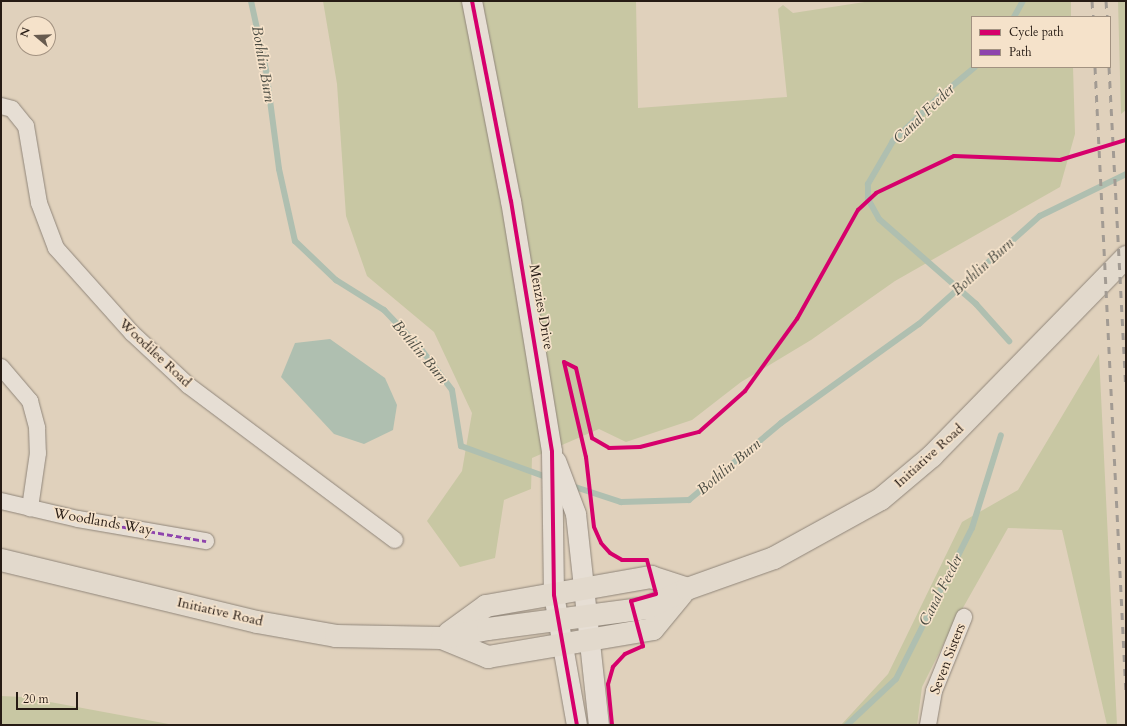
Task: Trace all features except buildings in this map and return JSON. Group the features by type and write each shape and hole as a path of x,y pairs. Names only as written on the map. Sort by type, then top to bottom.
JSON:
{"main road":[{"name":"Initiative Road","path":"1,560 257,622 336,636 442,638 488,657 653,629 687,589 774,558 881,499 938,451 1126,257"},
{"path":"442,638 486,606 651,577 687,589"},
{"path":"442,638 488,628 646,608 687,589"}],"street":[{"name":"Menzies Drive","path":"472,1 511,201 552,448 551,516 554,595 562,645 578,725"},
{"name":"Woodilee Road","path":"1,106 12,109 26,126 39,203 56,248 132,333 189,386 395,540"},
{"path":"1,367 30,401 38,428 38,453 30,508"},
{"name":"Menzies Drive","path":"552,448 576,514 600,725"},
{"name":"Woodlands Way","path":"1,501 30,508 206,541"},
{"name":"Seven Sisters","path":"928,725 934,691 964,617"}],"green space":[{"path":"323,1 636,1 638,108 787,97 778,9 783,5 793,13 871,1 1071,1 1071,16 971,16 971,68 1073,68 1075,134 1060,187 895,281 811,340 741,382 692,420 626,442 599,429 532,458 531,489 504,500 495,558 460,567 427,521 462,471 472,413 434,332 367,276 346,216 337,84"},
{"path":"1118,1 1126,1 1126,110 1121,114"},
{"path":"1099,354 1117,725 1107,725 1062,530 1008,528 951,629 922,687 917,725 841,725 888,674 962,522 1018,490"},
{"path":"1,696 23,697 174,725 1,725"}],"shaded area":[{"path":"330,339 385,378 397,405 393,430 364,444 334,434 281,377 295,343"}],"waterway":[{"name":"Bothlin Burn","path":"251,1 266,70 279,169 295,241 336,280 384,310 421,349 452,390 461,446 549,478"},
{"name":"Canal Feeder","path":"1015,16 1023,1"},
{"name":"Canal Feeder","path":"974,68 939,97 893,141 868,184 868,199 879,219 976,304 1009,341"},
{"name":"Bothlin Burn","path":"569,485 621,502 689,500 781,423 919,324 1040,216 1126,174"},
{"name":"Canal Feeder","path":"847,725 896,679 972,528 1001,435"}],"railway":[{"path":"1092,1 1093,16"},
{"path":"1106,1 1107,16"},
{"path":"1095,68 1126,695"},
{"path":"1109,68 1126,387"}],"marked path":[{"path":"78,519 206,541"}],"cycle path":[{"path":"472,1 511,201 552,452 554,595 577,725"},
{"path":"564,362 576,368 592,438 609,448 640,447 699,432 745,391 797,319 858,210 876,193 954,156 1060,160 1126,140"},
{"path":"564,362 586,457 594,527 601,543 610,553 622,560 647,560 656,594 631,601 643,646 625,654 613,667 608,684 612,725"}]}
